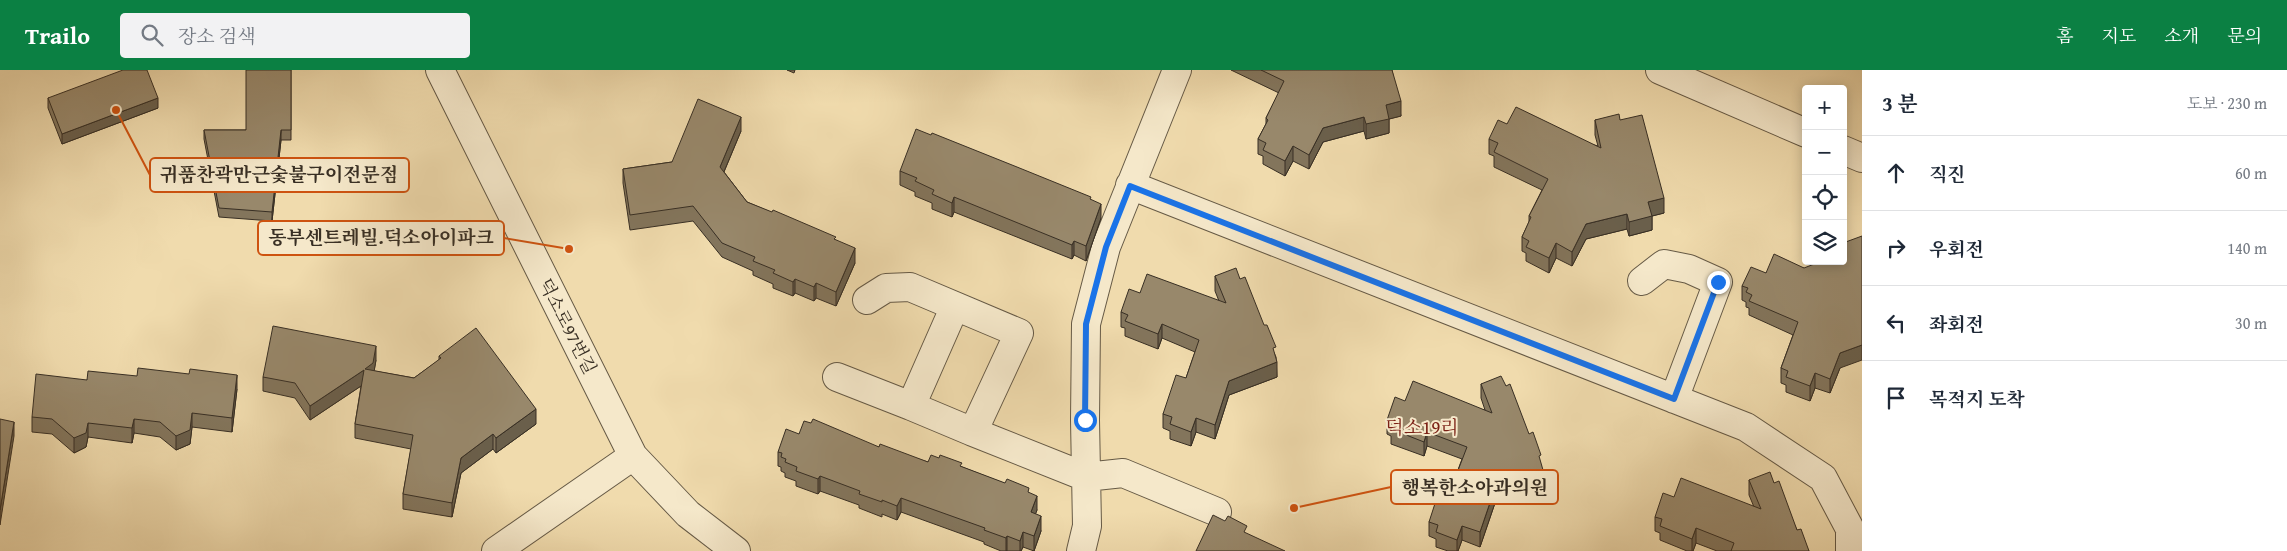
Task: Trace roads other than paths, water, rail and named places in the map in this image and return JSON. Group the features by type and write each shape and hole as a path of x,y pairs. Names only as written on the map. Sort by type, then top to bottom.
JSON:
{"street":[{"name":"덕소로97번길","path":"440,70 634,456 688,514 736,551"},
{"path":"1081,551 1087,526 1086,324 1106,247 1177,70"},
{"path":"1660,70 1802,131"},
{"path":"1847,152 1862,158"},
{"path":"1130,186 1746,427 1823,478 1850,529 1850,551"},
{"path":"1642,281 1664,264 1690,270 1718,282 1674,399"},
{"path":"867,300 886,288 910,287 1019,333 973,432"},
{"path":"911,406 955,306"},
{"path":"837,377 1086,477 1123,473 1217,512"},
{"path":"496,551 634,456"}],"place":[{"name":"귀품찬곽만근숯불구이전문점","path":"116,110"},
{"name":"동부센트레빌.덕소아이파크","path":"569,249"},
{"name":"행복한소아과의원","path":"1294,508"}],"district":[{"name":"덕소19리","path":"1422,427"}]}
